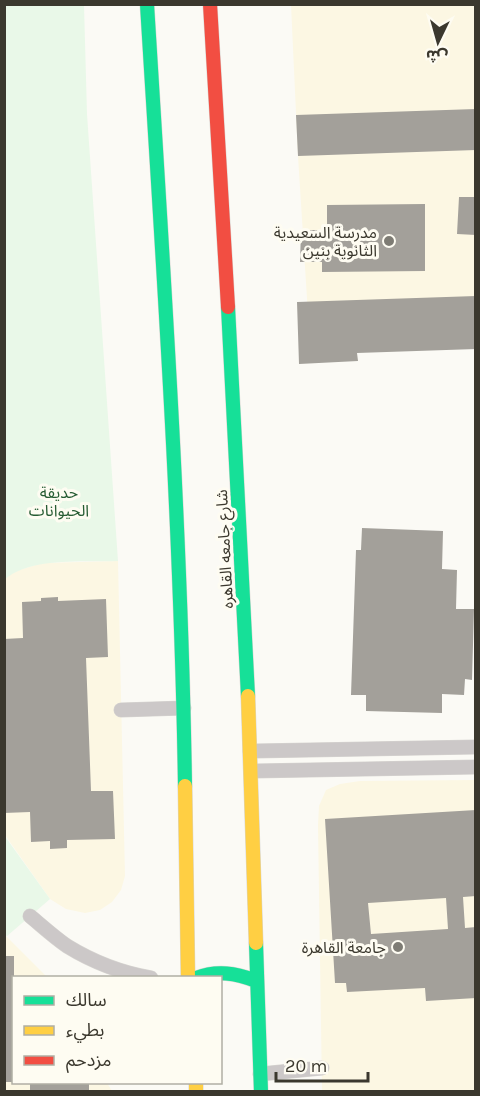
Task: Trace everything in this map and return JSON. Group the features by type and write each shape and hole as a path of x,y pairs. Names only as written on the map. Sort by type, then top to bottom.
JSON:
{"main road":[{"path":"147,4 174,448 184,708 188,976"},
{"name":"شارع جامعه القاهره","path":"210,4 235,434 251,771 261,1092"},
{"path":"199,976 229,973 256,981"}],"lane":[{"path":"121,710 184,708"},
{"path":"250,751 476,747"},
{"path":"251,771 476,767"},
{"path":"30,916 66,945 89,958 142,976"},
{"path":"260,1074 322,1068"}],"shaded area":[{"name":"مدرسة السعيدية الثانوية بنين","path":"291,5 475,5 475,327 309,330"},
{"path":"118,561 125,876 121,890 112,902 100,910 85,913 66,909 50,899 5,835 4,579 13,572 42,563"},
{"name":"جامعة القاهرة","path":"475,780 475,1091 322,1091 318,825 319,806 326,790 340,784 360,781"},
{"path":"4,934 46,976 12,976 12,1084 108,1084 112,1091 5,1091"}],"green space":[{"name":"حديقة الحيوانات","path":"5,4 84,5 87,114 118,561 43,564 16,572 5,579"},
{"path":"4,835 50,899 7,936 4,934"}],"building":[{"path":"476,109 476,150 298,156 296,115"},
{"path":"459,197 476,197 476,235 457,234"},
{"path":"425,204 425,271 322,272 322,262 300,262 301,230 327,230 327,205"},
{"path":"476,296 476,349 357,353 358,361 299,364 297,302"},
{"path":"362,528 443,531 442,569 457,570 456,609 474,609 472,680 465,679 464,695 442,694 442,713 366,711 366,695 351,695 356,550 361,550"},
{"path":"58,597 58,601 106,599 108,657 86,658 91,791 113,791 115,839 67,840 67,848 50,849 50,841 31,842 30,812 4,813 4,639 23,638 22,602"},
{"path":"476,810 476,896 463,897 465,928 476,927 476,998 426,1001 425,988 347,992 346,983 335,983 325,819","holes":["446,898 448,929 371,934 368,903"]},
{"path":"4,956 14,956 12,1082 4,1082"},
{"path":"30,1084 89,1084 89,1092 30,1092"}],"traffic: fast":[{"path":"147,4 180,590 185,786"},
{"path":"228,307 248,696"},
{"path":"256,943 261,1092"},
{"path":"204,976 226,974 256,981"}],"traffic: slow":[{"path":"248,696 256,943"},
{"path":"185,786 188,976"},
{"path":"196,1084 196,1092"}],"traffic: jam":[{"path":"210,4 228,307"}],"place":[{"name":"مدرسة السعيدية الثانوية بنين","path":"389,241"},
{"name":"جامعة القاهرة","path":"398,947"}]}
